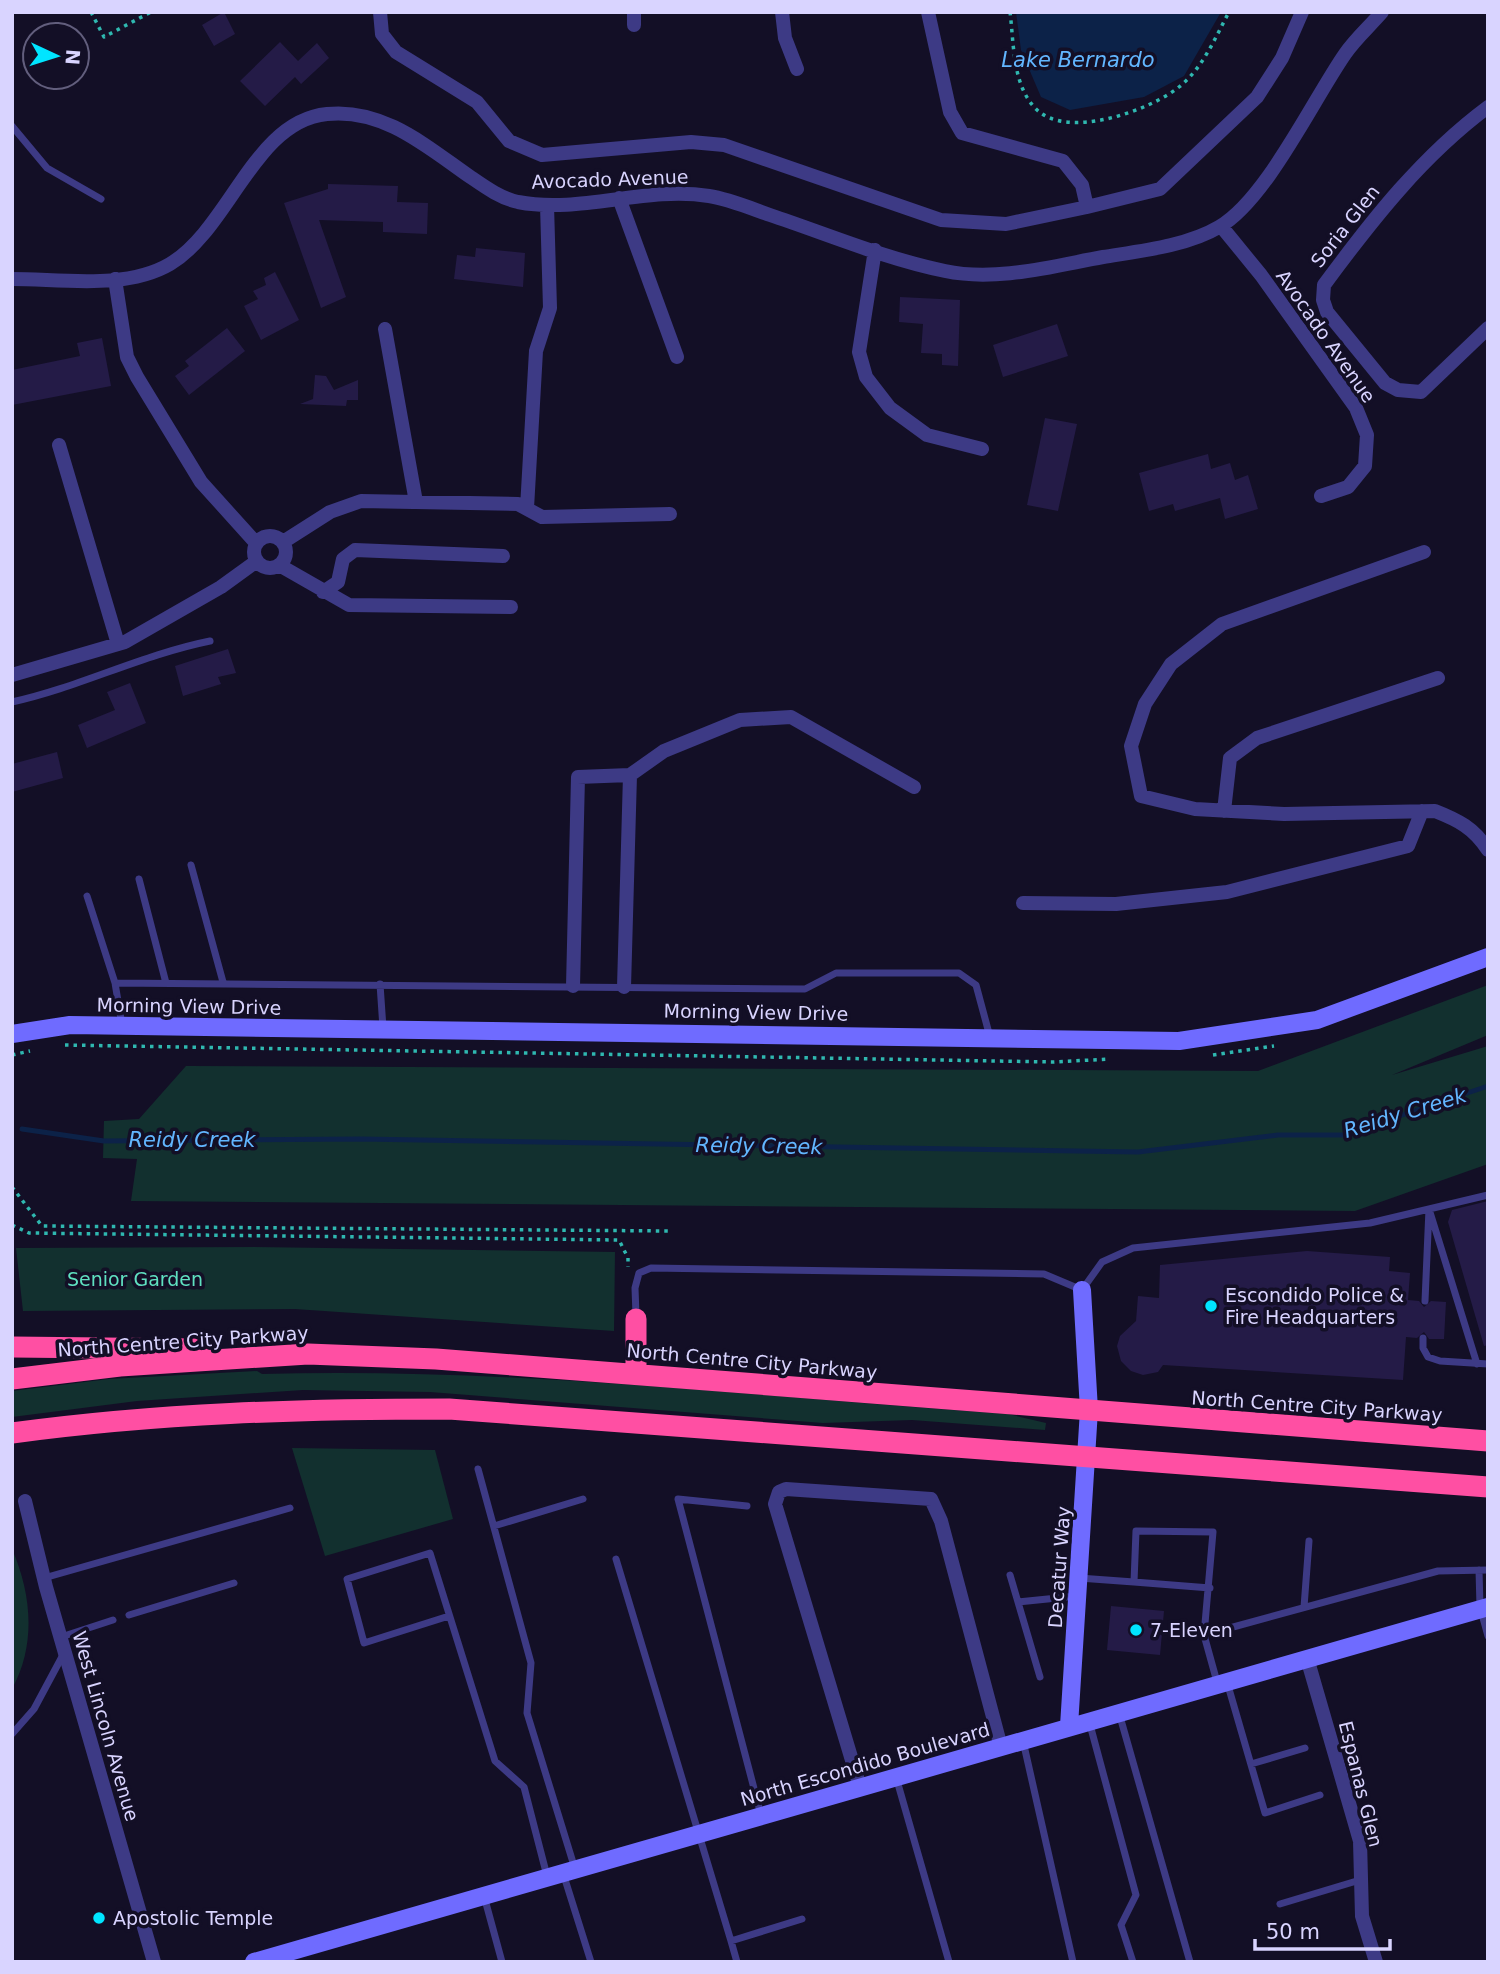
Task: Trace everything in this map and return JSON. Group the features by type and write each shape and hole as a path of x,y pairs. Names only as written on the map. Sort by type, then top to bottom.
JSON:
{"highway":[{"path":"636,1319 636,1374"},
{"path":"12,1347 72,1345 308,1354"},
{"name":"North Centre City Parkway","path":"12,1379 120,1366 308,1354 436,1359 1488,1441"},
{"path":"12,1433 92,1423 280,1409 449,1409 1488,1487"}],"street":[{"path":"380,12 382,34 396,52 477,102 509,141 542,155 691,142 724,145 941,220 1006,224 1160,189 1257,97 1282,58 1302,12"},
{"path":"782,12 785,38 797,69"},
{"path":"928,12 950,112 962,132 1063,161 1082,185 1087,207"},
{"name":"Avocado Avenue","path":"12,279 115,279 136,277 170,264 208,230 277,135 302,119 329,113 372,118 396,125 492,192 514,201 547,205 663,192 712,196 947,272 1004,274 1170,243 1221,226 1260,188 1348,50 1382,12"},
{"name":"Soria Glen","path":"1488,107 1466,123 1384,204 1324,285 1323,300 1327,312 1385,383 1398,390 1421,392 1488,328"},
{"path":"619,198 677,357"},
{"path":"527,508 536,351 550,308 547,205"},
{"name":"Avocado Avenue","path":"1221,226 1261,275 1356,408 1367,435 1365,466 1348,487 1321,496"},
{"path":"874,250 859,352 866,377 890,408 927,435 982,449"},
{"path":"115,279 127,356 137,377 201,482 256,543"},
{"path":"385,329 416,502"},
{"path":"59,445 118,644"},
{"path":"283,542 330,512 360,500 518,504 542,517 670,514"},
{"path":"283,542 266,536 256,543 254,555 257,561 267,568 279,565 349,606 511,607"},
{"path":"279,565 286,554 283,542"},
{"path":"323,592 338,583 343,559 355,550 503,556"},
{"path":"1424,552 1222,624 1171,664 1145,704 1131,746 1140,796 1195,809 1224,811 1284,814 1435,811 1457,820 1478,834 1488,850"},
{"path":"12,675 118,644 221,587 257,561"},
{"path":"1224,811 1230,758 1257,738 1438,678"},
{"path":"573,986 578,778 630,775 664,751 740,720 790,717 914,787"},
{"path":"624,987 630,775"},
{"path":"1024,903 1116,904 1227,892 1408,846 1422,811"},
{"name":"Morning View Drive","path":"12,1034 70,1025 1178,1041 1317,1020 1488,957"},
{"name":"Decatur Way","path":"1069,1726 1089,1410 1082,1290"},
{"path":"860,1787 775,1504 779,1492 786,1489 931,1499 941,1521 1001,1747"},
{"name":"West Lincoln Avenue","path":"25,1501 44,1578 154,1962"},
{"name":"North Escondido Boulevard","path":"254,1962 1484,1607"},
{"name":"Espanas Glen","path":"1307,1658 1360,1841 1362,1916 1376,1962"}],"lane":[{"path":"12,126 47,169 101,199"},
{"path":"12,702 41,695 148,656 210,641"},
{"path":"191,865 223,982"},
{"path":"139,879 166,983"},
{"path":"87,896 115,983 122,1026"},
{"path":"115,983 804,989 836,973 959,974 976,985 990,1037"},
{"path":"380,984 383,1029"},
{"path":"636,1319 635,1288 639,1273 651,1268 1044,1274 1082,1290 1102,1262 1116,1253 1133,1248 1370,1223 1488,1195"},
{"path":"1425,1301 1429,1209"},
{"path":"1429,1209 1477,1364"},
{"path":"1423,1338 1423,1348 1429,1357 1488,1364"},
{"path":"478,1469 531,1663 527,1713 562,1873 591,1962"},
{"path":"494,1526 583,1499"},
{"path":"747,1506 678,1499 761,1815"},
{"path":"44,1578 290,1508"},
{"path":"1134,1581 1136,1531 1213,1532 1204,1635 1251,1764 1265,1813 1320,1796"},
{"path":"1304,1607 1309,1541"},
{"path":"449,1616 364,1643 347,1580 430,1553 495,1761 524,1787 562,1873"},
{"path":"616,1559 737,1962"},
{"path":"1204,1635 1438,1571 1483,1570 1488,1636"},
{"path":"1010,1575 1040,1677"},
{"path":"1079,1578 1210,1588"},
{"path":"129,1615 234,1583"},
{"path":"1018,1602 1078,1596"},
{"path":"61,1637 113,1620"},
{"path":"12,1734 34,1709 65,1652"},
{"path":"1118,1712 1190,1962"},
{"path":"1088,1721 1136,1895 1122,1925 1133,1962"},
{"path":"1023,1740 1073,1962"},
{"path":"1251,1764 1305,1748"},
{"path":"896,1776 949,1962"},
{"path":"1280,1904 1361,1880"},
{"path":"484,1895 502,1962"},
{"path":"731,1941 802,1919"}],"path":[{"path":"91,12 104,37 151,12"},
{"path":"1010,12 1019,81 1036,109 1059,122 1081,123 1143,108 1179,87 1200,65 1229,12"},
{"path":"12,1187 42,1226 671,1231"},
{"path":"12,1225 29,1233 619,1240"}],"green space":[{"path":"1488,985 1488,1035 1392,1075 1488,1046 1488,1164 1355,1211 131,1201 137,1159 103,1158 104,1121 139,1119 186,1066 1258,1071"},
{"name":"Senior Garden","path":"254,1247 615,1252 614,1331 295,1309 23,1311 16,1248"},
{"path":"257,1371 262,1374 448,1375 635,1385 1008,1414 1046,1423 1045,1430 912,1420 823,1423 430,1392 303,1390 137,1401 12,1417 12,1391 109,1379"},
{"path":"292,1448 435,1450 453,1519 325,1556"},
{"path":"12,1549 24,1584 28,1637 20,1672 12,1689"}],"water":[{"name":"Lake Bernardo","path":"1016,12 1221,12 1184,76 1144,97 1070,110 1041,97 1021,50"}],"building":[{"path":"224,12 235,34 214,46 202,25"},
{"path":"280,42 298,61 317,43 329,58 301,84 295,77 265,106 240,81"},
{"path":"328,184 398,186 397,202 428,203 427,234 383,232 383,222 319,220 346,297 321,308 284,203 328,189"},
{"path":"476,248 525,253 523,287 454,279 457,255 475,257"},
{"path":"275,272 299,320 261,340 244,306 258,299 253,291 266,285 264,278"},
{"path":"900,297 960,300 958,366 942,365 942,354 921,353 923,324 899,322"},
{"path":"1057,324 1068,356 1003,377 993,345"},
{"path":"227,328 245,351 189,395 175,376 189,366 185,361"},
{"path":"102,338 111,386 12,405 12,370 80,356 77,343"},
{"path":"315,375 326,376 334,390 358,380 358,400 347,400 346,406 300,404 313,399"},
{"path":"1045,418 1077,424 1058,511 1027,505"},
{"path":"1208,454 1211,469 1230,463 1235,480 1248,475 1258,509 1225,519 1220,498 1175,511 1173,504 1149,511 1139,473"},
{"path":"228,649 236,673 218,677 221,684 183,696 175,666"},
{"path":"130,683 146,723 87,748 78,725 115,710 107,692"},
{"path":"57,752 63,778 12,792 12,764"},
{"path":"1488,1201 1488,1345 1484,1346 1448,1222 1452,1210"},
{"path":"1307,1251 1390,1257 1389,1271 1410,1273 1408,1300 1419,1301 1424,1307 1431,1301 1446,1302 1444,1339 1429,1339 1424,1332 1417,1338 1406,1337 1403,1380 1163,1365 1158,1372 1143,1375 1131,1371 1121,1361 1117,1346 1120,1336 1136,1321 1138,1296 1159,1298 1160,1265"},
{"name":"7-Eleven","path":"1111,1606 1164,1611 1160,1655 1107,1650"}],"waterway":[{"name":"Reidy Creek","path":"22,1129 104,1141 361,1139 1138,1152 1278,1135 1343,1135 1488,1086"}],"place":[{"name":"Escondido Police & Fire Headquarters","path":"1211,1306"},
{"name":"7-Eleven","path":"1136,1630"},
{"name":"Apostolic Temple","path":"99,1918"}]}
